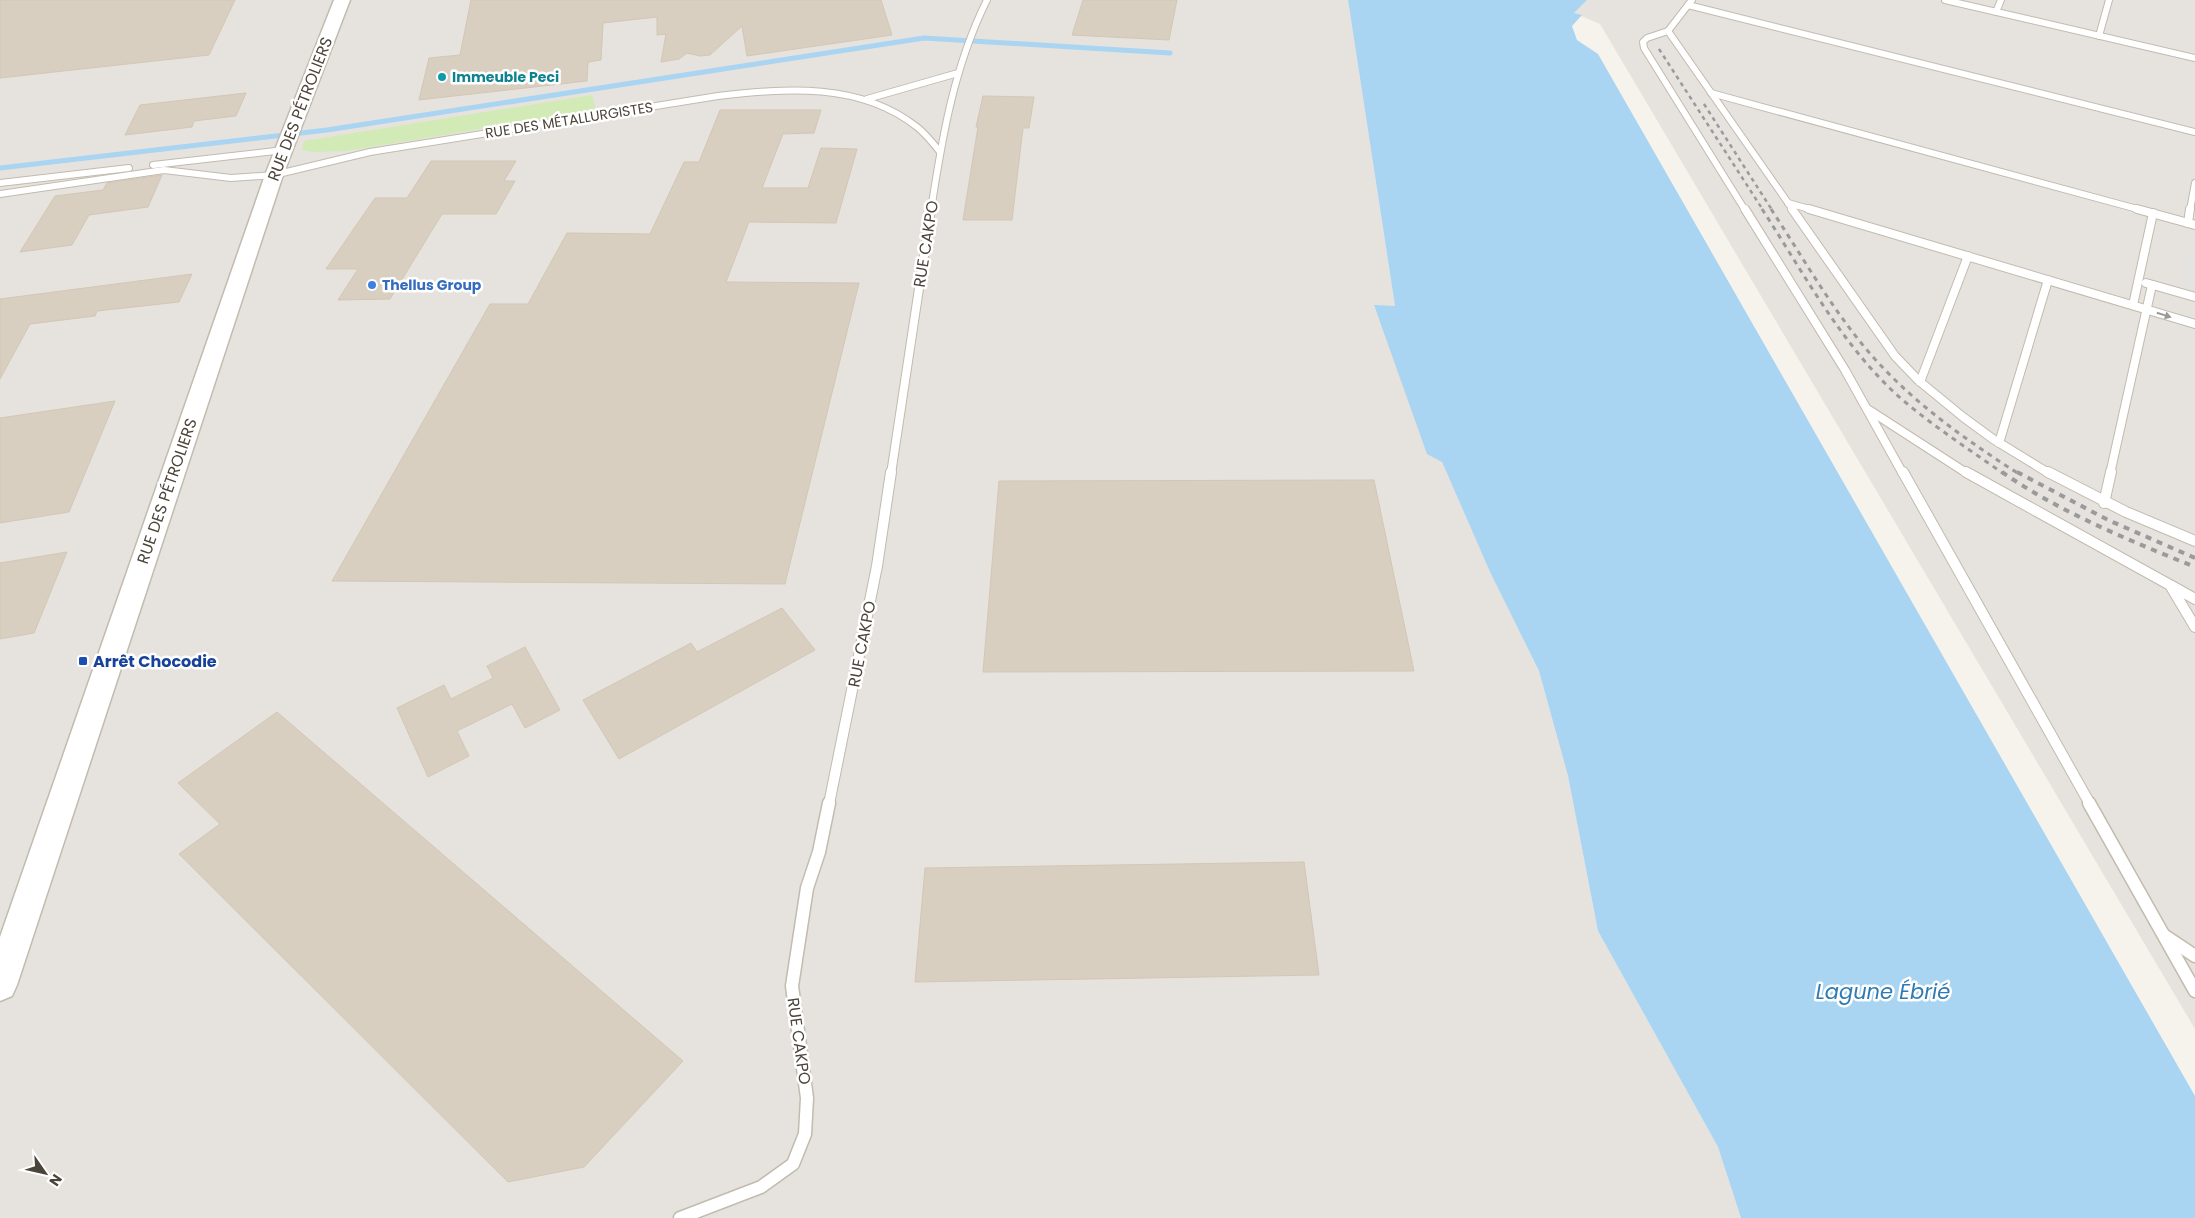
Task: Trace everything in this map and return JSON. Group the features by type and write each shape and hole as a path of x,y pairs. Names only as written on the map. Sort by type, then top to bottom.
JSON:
{"street":[{"name":"RUE DES PÉTROLIERS","path":"0,985 274,174 342,0"}],"lane":[{"name":"RUE CAKPO","path":"680,1218 761,1187 794,1164 805,1134 807,1098 792,986 807,888 827,812 877,566 940,152 958,73 972,33 987,0"},
{"path":"1945,0 2195,58"},
{"path":"1996,12 2001,0"},
{"path":"2099,36 2109,0"},
{"path":"2195,132 1690,2 1668,31 1647,38 1643,42 1644,48 1866,408 2195,991"},
{"path":"1668,31 1895,356 1932,394 1999,443 2032,463 2104,503 2195,541"},
{"name":"RUE DES MÉTALLURGISTES","path":"866,99 958,73"},
{"name":"RUE DES MÉTALLURGISTES","path":"0,194 164,170 231,178 274,174 370,152 718,96 776,91 812,91 866,99 898,114 917,127 940,152"},
{"path":"1711,93 2192,224 2195,184"},
{"path":"0,183 287,141"},
{"path":"1788,202 2195,324"},
{"path":"2133,305 2153,213"},
{"path":"1920,382 1968,256"},
{"path":"1999,443 2048,280"},
{"path":"2138,281 2195,298"},
{"path":"2104,503 2152,285"},
{"path":"1866,408 1965,472 2195,599"},
{"path":"2170,585 2195,627"},
{"path":"2163,934 2195,956"}],"shaded area":[{"path":"0,0 1348,0 1395,306 1374,306 1490,572 1539,671 1568,776 1598,931 1718,1147 1741,1218 0,1218"},
{"path":"1587,0 2195,0 2195,1029 1600,24 1574,13"},
{"path":"2190,235 2195,236 2195,288 2182,284"}],"green space":[{"path":"592,95 596,110 346,151 313,152 302,150 304,141"}],"water":[{"name":"Lagune Ébrié","path":"1348,0 1587,0 1574,13 1582,15 1572,26 1577,40 1598,54 2195,1096 2195,1218 1741,1218 1718,1147 1598,931 1568,776 1539,671 1490,572 1442,462 1427,454 1374,305 1395,306"}],"building":[{"path":"0,0 235,0 209,55 0,78"},
{"path":"471,0 881,0 892,35 747,56 742,26 710,55 700,56 687,53 679,59 661,62 666,34 657,35 657,17 603,23 601,60 588,62 587,81 419,100 429,58 460,55"},
{"path":"1083,0 1177,0 1169,40 1072,35"},
{"path":"246,93 236,116 194,121 192,127 125,135 140,105"},
{"path":"983,96 1034,97 1029,128 1023,128 1012,220 963,220 978,127 976,127"},
{"path":"720,110 821,110 814,133 783,134 762,188 808,188 821,148 857,149 836,223 749,222 726,282 859,283 785,584 332,581 490,304 528,304 567,233 650,234 684,162 699,162"},
{"path":"431,161 516,161 504,181 515,181 496,214 442,214 390,299 338,300 358,269 326,269 375,198 407,198"},
{"path":"162,175 148,207 89,215 72,245 20,252 55,196 103,190 107,183"},
{"path":"192,274 179,302 97,311 95,316 30,324 0,379 0,299"},
{"path":"115,401 69,512 0,523 0,418"},
{"path":"1374,480 1414,671 983,672 999,481"},
{"path":"67,552 34,633 0,639 0,563"},
{"path":"782,608 815,650 619,759 583,700 691,643 697,652"},
{"path":"525,647 560,710 525,728 512,704 457,731 469,756 428,777 397,708 444,685 451,699 493,678 487,666"},
{"path":"277,712 683,1061 584,1167 508,1182 179,854 220,824 178,783"},
{"path":"1304,862 1319,975 915,982 925,868"}],"waterway":[{"path":"0,168 327,130 924,38 1170,53"}],"railway":[{"path":"1659,49 1763,210"},
{"path":"1704,104 1772,210"},
{"path":"1762,209 1827,311 1863,359 1883,381 1929,421 2004,474"},
{"path":"1771,209 1832,304 1873,357 1924,406 1980,448 2019,474"},
{"path":"2002,472 2071,513 2195,567"},
{"path":"2017,472 2108,520 2195,558"}],"place":[{"name":"Immeuble Peci","path":"442,77"},
{"name":"Thellus Group","path":"372,285"},
{"name":"Arrêt Chocodie","path":"83,661"}]}
